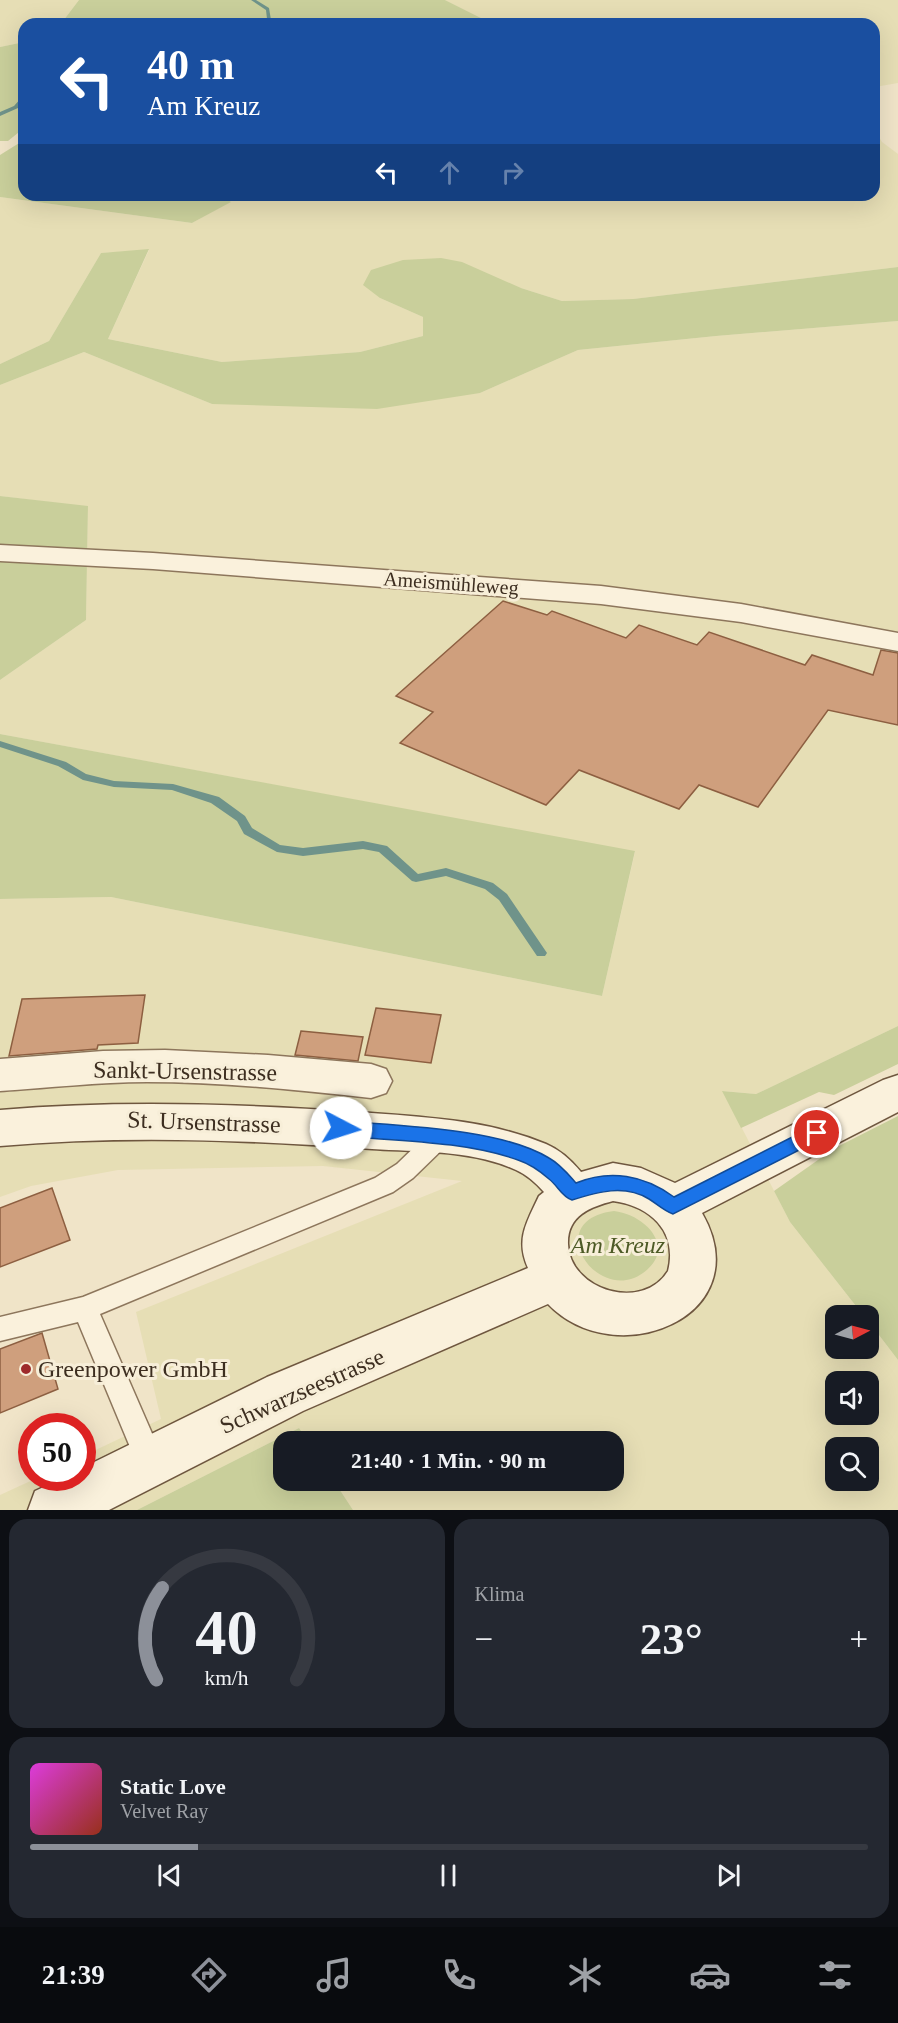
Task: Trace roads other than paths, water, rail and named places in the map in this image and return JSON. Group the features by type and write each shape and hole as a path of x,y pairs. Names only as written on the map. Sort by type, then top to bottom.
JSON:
{"main road":[{"name":"Ameismühleweg","path":"0,553 165,562 623,597 741,613 898,642"},
{"name":"Sankt-Ursenstrasse","path":"0,1075 165,1066 282,1072 370,1081"},
{"path":"673,1206 898,1092"},
{"name":"St. Ursenstrasse","path":"0,1128 83,1120 183,1119 318,1126 440,1137 491,1145 533,1158 551,1168 572,1193"},
{"path":"613,1182 634,1185 655,1193 673,1206 687,1225 694,1246 693,1268 684,1288 668,1303 645,1313 620,1315 595,1310 571,1297 554,1279 545,1260 543,1240 547,1222 557,1206 572,1193 592,1185 613,1182"},
{"name":"Schwarzseestrasse","path":"54,1510 285,1394 554,1279"}],"lane":[{"path":"0,1329 85,1308 384,1185 405,1171 440,1137"},
{"path":"85,1308 151,1463"}],"waterway":[{"path":"253,0 268,9 269,18"},
{"path":"0,114 18,105"},
{"path":"0,744 62,764 83,777 114,784 173,787 215,800 241,819 248,831 277,848 303,852 363,845 383,849 416,878 446,872 489,886 503,897 541,953"}],"place":[{"name":"Greenpower GmbH","path":"26,1369"}],"park label":[{"name":"Am Kreuz","path":"618,1245"}]}
